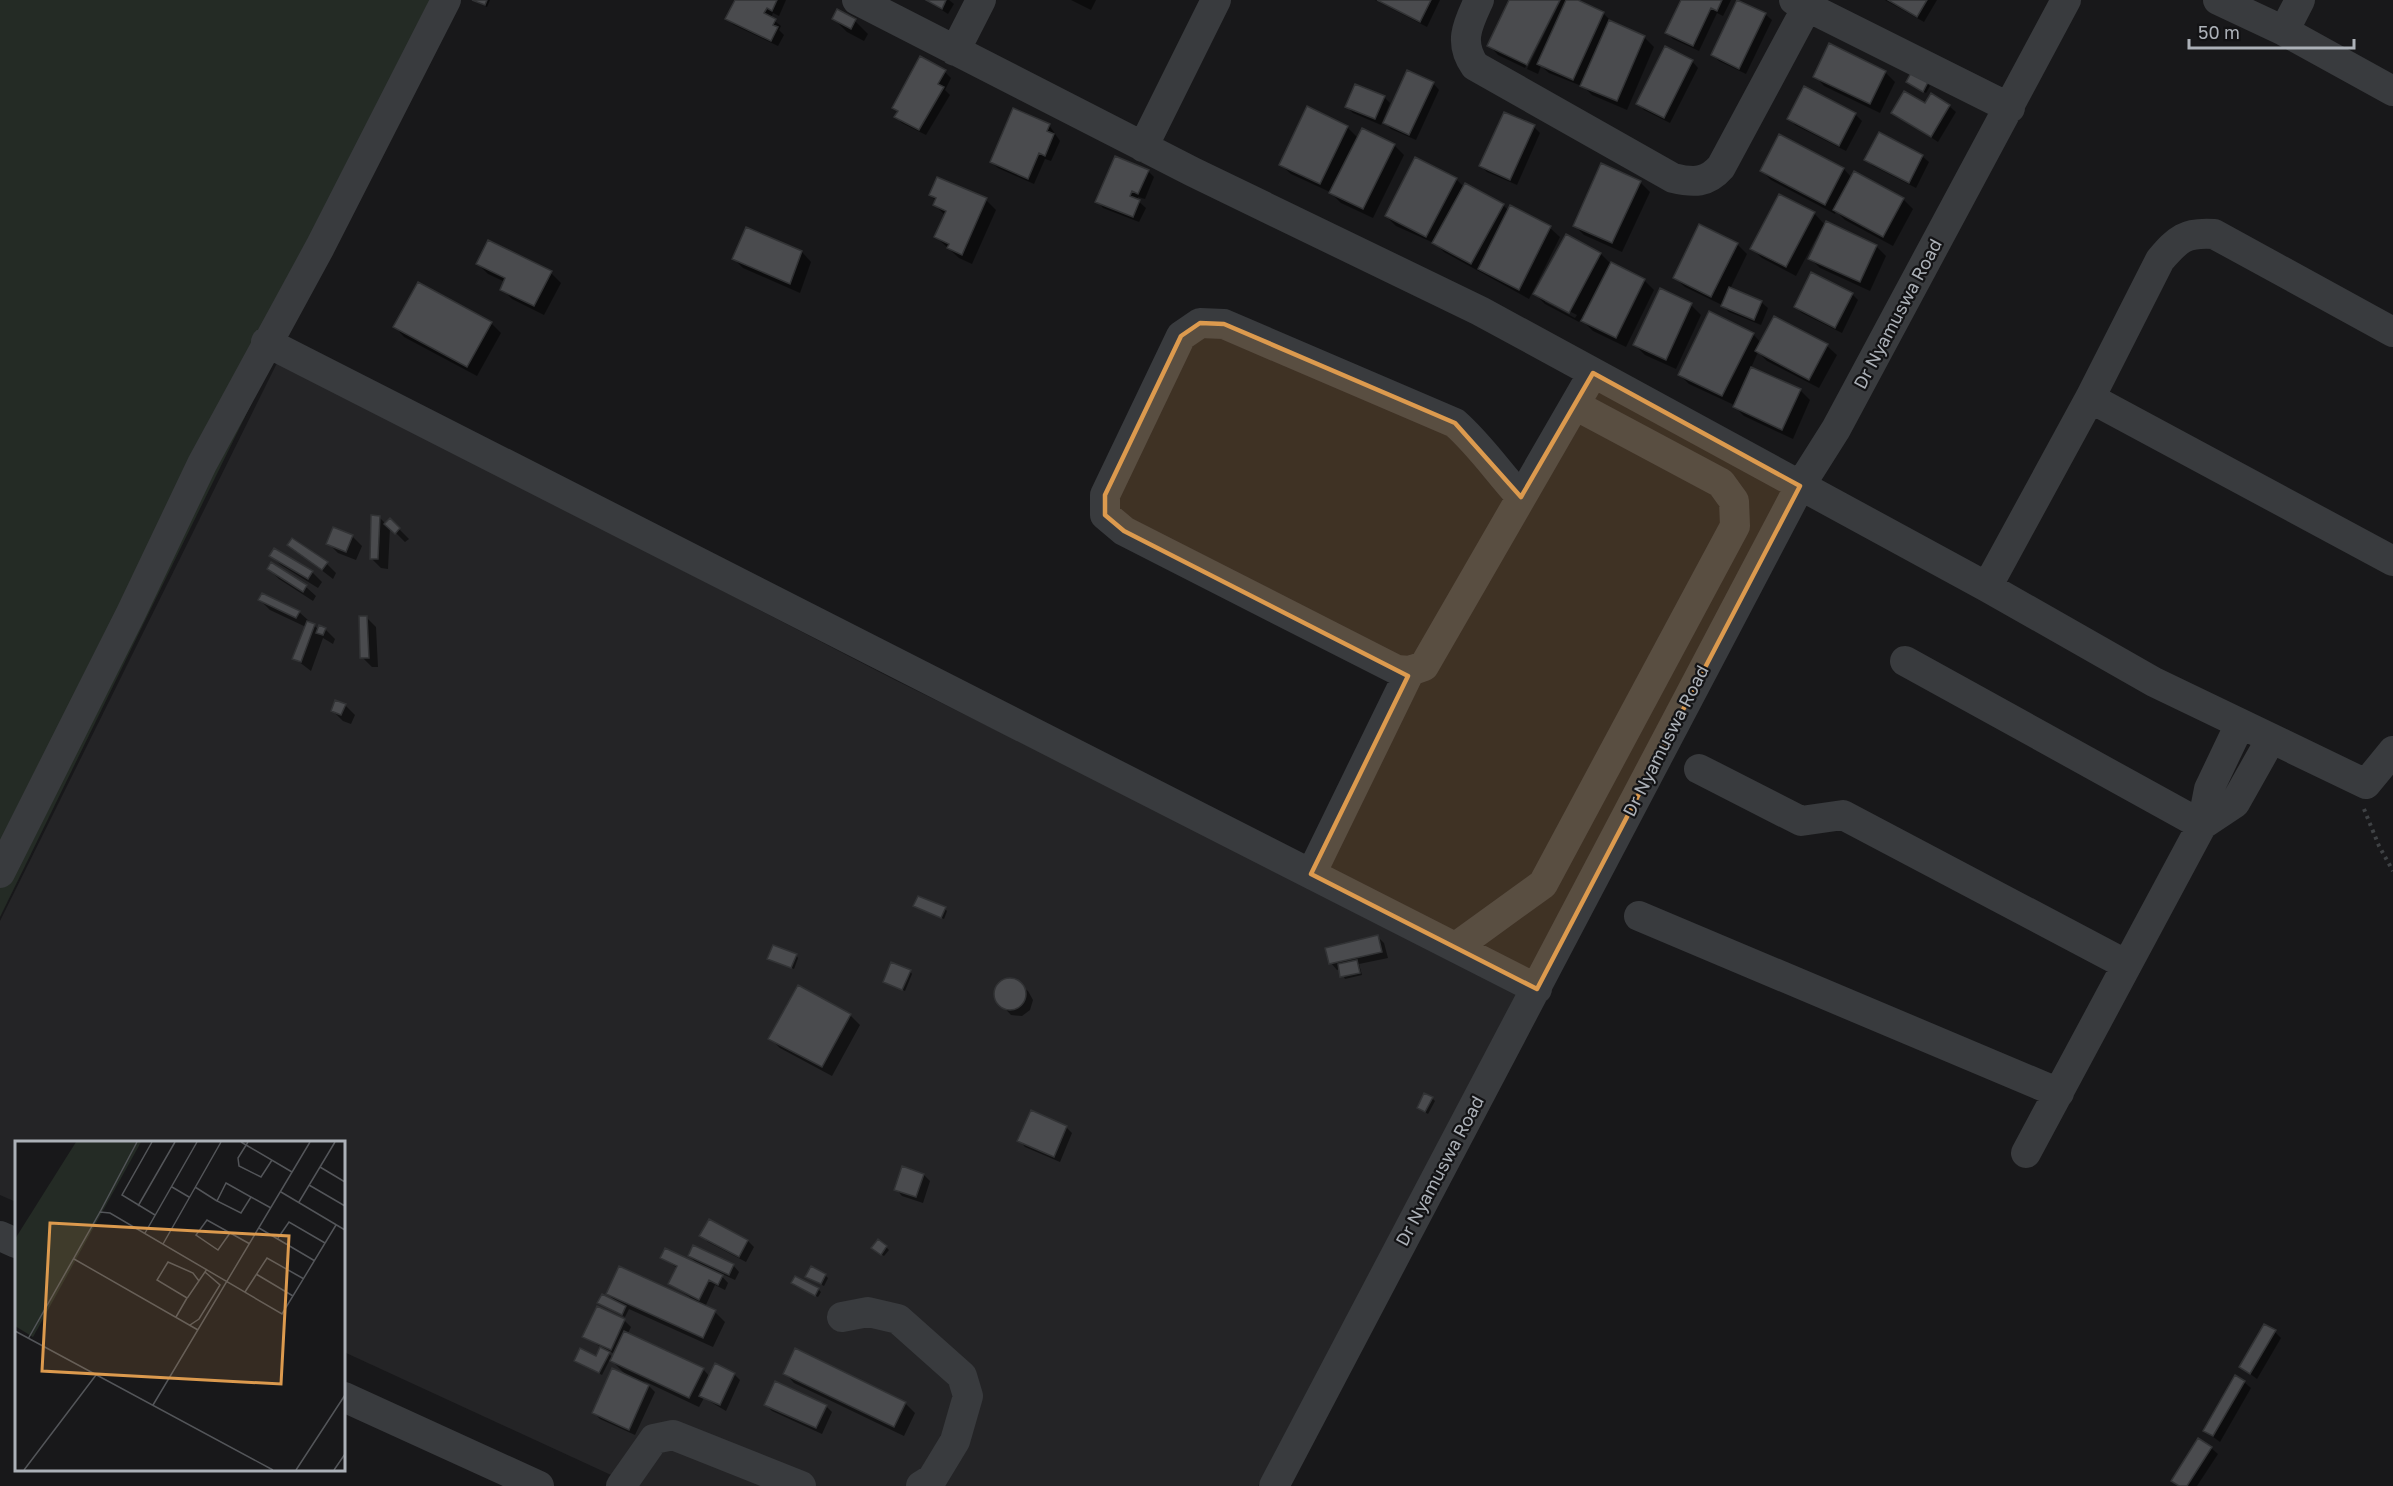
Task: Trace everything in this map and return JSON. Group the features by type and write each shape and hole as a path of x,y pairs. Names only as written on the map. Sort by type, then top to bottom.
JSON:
{"street":[{"path":"0,873 126,624 202,464 266,342 320,247 446,0"},
{"path":"857,0 1143,147 1480,311 1987,587 2154,682 2366,784 2393,751"},
{"path":"955,51 981,0"},
{"path":"1143,147 1216,0"},
{"path":"1479,0 1466,28 1464,43 1467,55 1475,66 1673,177 1699,182 1712,178 1721,167 1800,3 2010,108"},
{"name":"Dr Nyamuswa Road","path":"1274,1486 1800,486 1836,429 2066,0"},
{"path":"2218,0 2284,31 2393,91"},
{"path":"2284,31 2300,0"},
{"path":"1987,587 2090,398 2160,260 2175,242 2193,233 2214,234 2393,332"},
{"path":"1521,496 1496,470 1476,442 1455,423 1224,324 1200,323 1181,336 1105,495 1105,515 1124,531 1396,670 1410,671 1424,666 1593,373"},
{"path":"266,342 1537,989"},
{"path":"2090,398 2393,561"},
{"path":"1455,947 1543,884 1735,526 1734,501 1721,483 1575,405"},
{"path":"1905,661 2202,825"},
{"path":"1311,874 1410,671"},
{"path":"2026,1153 2202,825 2209,789 2240,724"},
{"path":"2202,825 2235,803 2271,739"},
{"path":"1699,769 1800,821 1843,815 2127,965"},
{"path":"1639,916 2059,1093"},
{"path":"0,1236 15,1244"},
{"path":"842,1317 868,1312 898,1319 962,1376 968,1396 955,1441 932,1479 921,1486"},
{"path":"345,1397 539,1486"},
{"path":"621,1486 654,1439 674,1435 801,1486"}],"path":[{"path":"2366,784 2363,813 2393,871"}],"highlighted area":[{"path":"1200,323 1224,324 1455,423 1521,497 1593,373 1800,486 1537,989 1311,874 1408,676 1124,531 1105,515 1105,495 1181,336"}],"shaded area":[{"path":"0,0 449,0 0,917"},
{"path":"278,361 891,678 1522,990 1258,1486 635,1486 345,1352 345,1141 15,1141 15,1202 0,1195 0,921"}],"building":[{"path":"472,0 487,0 485,5"},
{"path":"735,0 777,0 772,11 767,8 764,13 776,19 773,25 778,27 771,41 725,19"},
{"path":"926,0 946,0 942,9"},
{"path":"1377,0 1431,0 1420,22"},
{"path":"1509,0 1560,0 1527,65 1487,46"},
{"path":"1566,0 1578,0 1604,12 1573,80 1537,64"},
{"path":"1681,0 1722,0 1717,11 1711,8 1693,46 1665,33"},
{"path":"1737,0 1766,13 1739,69 1711,55"},
{"path":"1888,0 1927,0 1917,17"},
{"path":"837,9 856,19 851,29 832,19"},
{"path":"1609,20 1645,36 1617,101 1580,86"},
{"path":"1829,43 1886,71 1870,104 1813,77"},
{"path":"1665,46 1693,60 1664,118 1636,104"},
{"path":"920,56 946,70 938,84 944,87 919,130 894,117 898,111 892,108"},
{"path":"1407,70 1434,82 1409,135 1383,123"},
{"path":"1911,73 1928,82 1923,92 1906,82"},
{"path":"1355,84 1385,96 1375,119 1345,107"},
{"path":"1804,86 1856,113 1839,146 1787,119"},
{"path":"1904,91 1925,103 1931,93 1950,105 1931,137 1891,113"},
{"path":"1307,106 1348,126 1320,184 1279,165"},
{"path":"1013,108 1050,124 1047,131 1054,134 1045,156 1039,153 1028,179 990,162"},
{"path":"1504,112 1535,125 1510,180 1479,166"},
{"path":"1362,128 1395,144 1363,209 1329,193"},
{"path":"1879,132 1923,155 1909,183 1864,160"},
{"path":"1779,134 1844,168 1825,205 1760,171"},
{"path":"1115,156 1149,170 1138,194 1132,191 1130,196 1140,200 1133,217 1095,202"},
{"path":"1415,157 1457,178 1426,237 1385,216"},
{"path":"1601,163 1641,181 1612,243 1573,226"},
{"path":"1854,171 1904,198 1883,237 1833,210"},
{"path":"937,177 987,198 962,255 947,248 949,244 934,237 946,211 933,205 936,198 929,195"},
{"path":"1465,183 1504,204 1471,264 1432,243"},
{"path":"1779,194 1815,212 1786,267 1750,249"},
{"path":"1510,205 1551,226 1519,290 1478,269"},
{"path":"1826,221 1877,245 1860,282 1808,259"},
{"path":"1699,224 1738,243 1711,297 1673,278"},
{"path":"746,227 802,251 790,284 732,259"},
{"path":"1566,234 1601,253 1569,313 1533,294"},
{"path":"488,240 552,271 534,306 500,290 505,278 476,264"},
{"path":"1611,262 1645,279 1616,338 1581,321"},
{"path":"1811,272 1853,293 1835,328 1794,307"},
{"path":"418,282 492,322 467,367 393,327"},
{"path":"1729,287 1762,301 1754,320 1721,306"},
{"path":"1660,288 1692,303 1666,360 1633,345"},
{"path":"1709,311 1754,333 1722,396 1678,375"},
{"path":"1774,316 1828,344 1809,380 1755,351"},
{"path":"1751,367 1801,389 1782,430 1733,407"},
{"path":"371,515 380,516 378,559 370,559"},
{"path":"390,518 400,528 395,534 384,524"},
{"path":"333,527 353,535 346,552 326,544"},
{"path":"292,538 328,562 322,570 287,545"},
{"path":"274,548 313,571 308,579 269,556"},
{"path":"271,562 307,585 303,592 267,569"},
{"path":"262,593 300,611 296,618 258,600"},
{"path":"359,616 367,616 369,658 360,658"},
{"path":"307,621 315,624 301,662 292,659"},
{"path":"319,625 326,628 323,635 316,633"},
{"path":"335,700 346,704 341,715 331,711"},
{"path":"918,896 946,907 941,918 913,906"},
{"path":"1378,935 1382,952 1329,964 1325,948"},
{"path":"773,945 797,954 791,968 767,959"},
{"path":"1357,960 1360,973 1340,977 1338,964"},
{"path":"891,962 911,970 902,990 883,982"},
{"path":"1010,978 1021,983 1026,994 1021,1005 1010,1010 999,1005 994,994 999,983"},
{"path":"798,985 851,1014 822,1067 768,1039"},
{"path":"1424,1093 1433,1097 1425,1112 1417,1108"},
{"path":"1031,1110 1067,1126 1054,1157 1017,1141"},
{"path":"902,1166 924,1174 916,1197 894,1190"},
{"path":"709,1219 748,1240 739,1257 699,1236"},
{"path":"878,1239 887,1246 881,1255 871,1248"},
{"path":"693,1245 734,1264 729,1275 688,1256"},
{"path":"665,1248 723,1275 718,1285 709,1280 699,1300 668,1284 677,1266 660,1258"},
{"path":"619,1266 716,1310 703,1338 606,1294"},
{"path":"811,1266 826,1274 821,1284 805,1277"},
{"path":"795,1276 819,1288 815,1296 791,1283"},
{"path":"602,1294 626,1306 622,1315 597,1303"},
{"path":"597,1306 625,1319 611,1350 582,1337"},
{"path":"2264,1324 2276,1330 2250,1374 2239,1367"},
{"path":"624,1331 704,1368 689,1398 610,1361"},
{"path":"600,1347 610,1352 599,1373 574,1361 580,1348 596,1356"},
{"path":"795,1348 906,1402 894,1427 783,1374"},
{"path":"715,1363 735,1373 720,1405 699,1396"},
{"path":"612,1368 649,1385 629,1430 592,1413"},
{"path":"2235,1375 2245,1381 2213,1436 2203,1431"},
{"path":"775,1381 827,1405 816,1428 764,1405"},
{"path":"2198,1438 2212,1447 2187,1486 2179,1486 2171,1481"}]}
